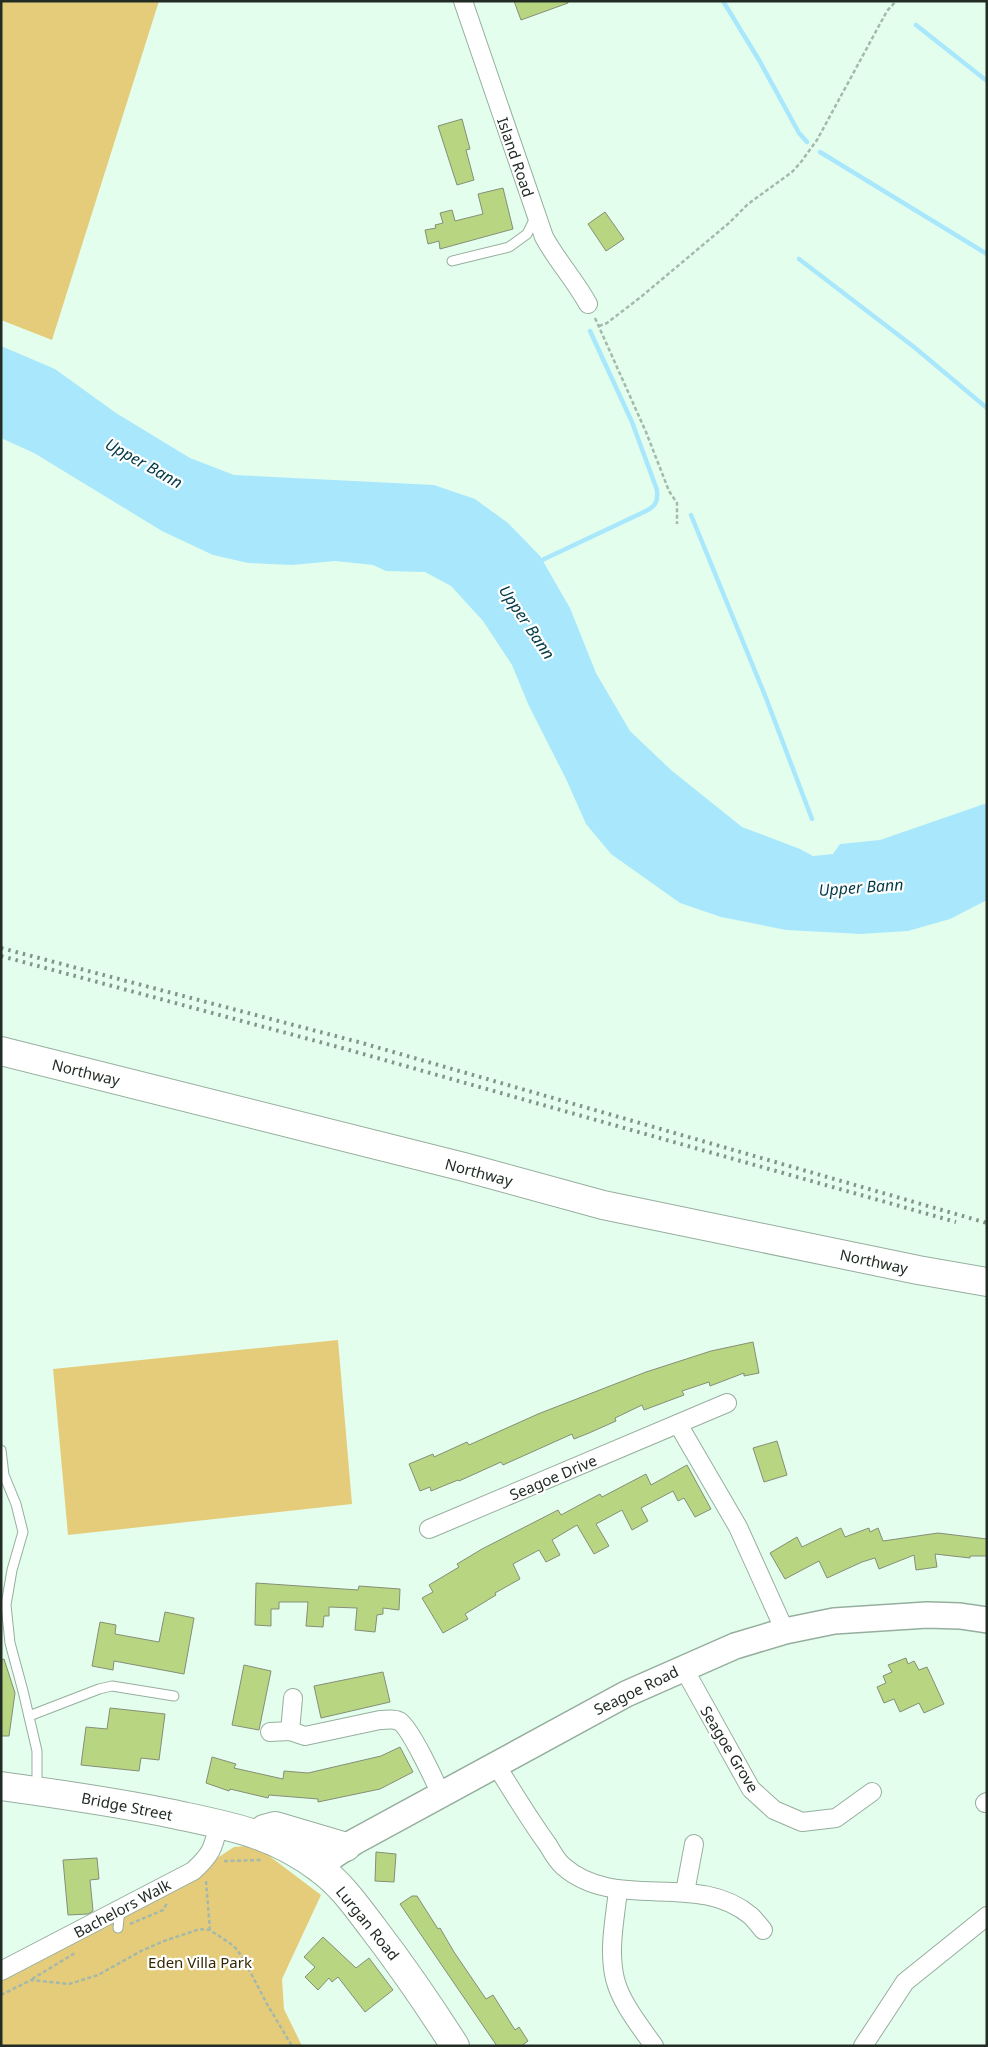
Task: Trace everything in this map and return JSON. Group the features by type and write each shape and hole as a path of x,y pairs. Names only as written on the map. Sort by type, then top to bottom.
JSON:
{"main road":[{"name":"Northway","path":"1,1051 464,1167 603,1205 981,1283"},
{"name":"Seagoe Road","path":"321,1869 333,1856 346,1847 626,1694 683,1667 735,1646 784,1631 834,1621 927,1615 960,1616 987,1620"},
{"name":"Bridge Street","path":"1,1786 92,1798 252,1832"},
{"path":"252,1832 275,1826 346,1847"},
{"name":"Lurgan Road","path":"252,1832 284,1845 321,1869 356,1904 408,1975 455,2046"}],"street":[{"name":"Island Road","path":"463,1 544,237 557,260 588,304"},
{"name":"Seagoe Drive","path":"428,1529 727,1404"},
{"path":"678,1424 738,1527 784,1631"},
{"name":"Seagoe Grove","path":"683,1667 751,1789 774,1810 802,1822 836,1818 872,1792"},
{"path":"290,1731 293,1698"},
{"path":"270,1732 290,1731 304,1736 380,1720 391,1719 399,1721 409,1732 441,1795"},
{"path":"496,1765 537,1830 563,1866 586,1881 618,1890 685,1892 708,1895 734,1905 751,1916 763,1930"},
{"name":"Bachelors Walk","path":"1,1971 193,1871 205,1867 219,1824"},
{"path":"685,1892 694,1844"},
{"path":"618,1890 612,1948 615,1980 629,2009 654,2046"},
{"path":"863,2046 905,1982 987,1916"}],"lane":[{"path":"452,262 509,247 527,234 536,215"},
{"path":"1,1450 4,1475 16,1504 23,1532 12,1570 6,1605 5,1626 37,1751 37,1791"},
{"path":"29,1716 99,1689 112,1686 174,1696"},
{"path":"118,1928 120,1909"}],"path":[{"path":"599,326 607,323 642,296 729,223 748,204 782,181 801,162 817,140 887,11 896,1"},
{"path":"588,304 646,432 669,491 677,503 677,524"},
{"path":"210,1930 205,1867 269,1860 284,1845"},
{"path":"31,1980 68,1984 98,1975 164,1941 200,1929 210,1930 234,1946 239,1952 292,2046"},
{"path":"1,1995 31,1980 81,1949"}],"green space":[{"path":"1,1 159,1 52,340 1,320"},
{"path":"338,1340 352,1504 68,1535 53,1369"},
{"name":"Eden Villa Park","path":"247,1846 260,1849 321,1895 282,1979 284,2009 302,2046 1,2046 1,1971 205,1866 234,1847"}],"water":[{"name":"Upper Bann","path":"1,346 55,369 116,413 190,458 234,475 434,485 475,499 508,523 540,556 570,608 596,673 630,731 671,770 742,827 800,849 813,856 833,854 840,844 880,840 987,803 987,900 950,919 908,931 861,934 786,930 721,917 680,903 611,854 586,824 566,779 529,706 512,665 483,621 451,586 425,572 386,571 373,565 335,561 292,565 248,563 213,555 162,531 34,453 1,438"}],"building":[{"path":"514,1 568,1 568,3 521,20"},
{"path":"462,119 470,149 466,150 474,180 457,185 438,126"},
{"path":"503,188 513,229 440,249 439,241 428,244 425,230 436,228 435,225 443,223 440,213 452,210 455,221 483,214 478,194"},
{"path":"605,212 624,239 606,251 588,224"},
{"path":"753,1342 759,1373 744,1376 744,1373 710,1386 709,1382 682,1391 684,1395 644,1410 642,1405 615,1418 616,1421 589,1433 574,1439 572,1434 503,1465 501,1462 431,1491 430,1487 420,1491 409,1464 433,1454 434,1457 467,1442 469,1445 538,1414 646,1372 711,1351"},
{"path":"777,1441 787,1475 764,1482 753,1448"},
{"path":"687,1465 711,1509 695,1517 684,1498 678,1501 673,1491 641,1508 648,1521 632,1530 622,1510 596,1524 609,1546 594,1554 577,1525 552,1540 560,1555 546,1562 539,1550 513,1564 520,1579 495,1593 496,1595 465,1614 468,1619 443,1633 422,1598 433,1592 429,1585 459,1567 457,1564 558,1510 561,1515 600,1494 602,1497 646,1474 651,1485"},
{"path":"841,1528 845,1537 869,1528 870,1532 878,1528 883,1541 938,1533 987,1539 987,1556 970,1556 970,1558 935,1554 937,1567 916,1570 914,1555 879,1569 875,1558 827,1578 819,1561 785,1579 770,1553 797,1537 802,1547"},
{"path":"256,1583 358,1590 359,1586 400,1589 399,1610 383,1608 383,1614 377,1615 375,1632 355,1630 357,1608 329,1607 329,1616 324,1616 323,1627 306,1626 308,1602 279,1602 279,1609 271,1609 271,1626 255,1625"},
{"path":"165,1612 194,1618 184,1674 114,1661 113,1670 92,1666 100,1622 116,1625 115,1634 159,1642"},
{"path":"906,1658 908,1664 914,1661 919,1670 927,1667 944,1704 924,1713 919,1703 900,1712 894,1699 884,1703 877,1687 886,1683 883,1676 892,1672 888,1665"},
{"path":"4,1659 15,1693 9,1736 1,1736 1,1660"},
{"path":"244,1665 271,1671 259,1730 232,1725"},
{"path":"383,1672 390,1702 321,1718 314,1686"},
{"path":"110,1708 165,1714 159,1760 141,1758 139,1771 81,1765 86,1727 107,1729"},
{"path":"400,1747 413,1772 380,1789 318,1802 318,1799 269,1795 268,1798 230,1789 229,1791 206,1783 212,1757 236,1764 234,1768 283,1779 284,1771 308,1773 381,1756"},
{"path":"376,1852 396,1854 394,1882 375,1881"},
{"path":"97,1858 99,1879 90,1880 93,1911 88,1914 68,1915 63,1860"},
{"path":"412,1896 417,1896 438,1929 440,1928 486,1999 493,1995 515,2030 519,2027 528,2041 521,2046 497,2046 400,1904"},
{"path":"323,1937 356,1968 369,1958 393,1990 365,2012 338,1977 332,1982 329,1978 318,1990 305,1977 315,1967 304,1957"}],"waterway":[{"path":"723,1 759,60 799,133 807,142"},
{"path":"916,25 987,81"},
{"path":"820,152 987,254"},
{"path":"799,259 914,347 987,408"},
{"path":"538,562 646,511 657,500 657,490 632,422 590,331"},
{"path":"691,515 766,698 812,819"}],"railway":[{"path":"1,948 362,1043 987,1223"},
{"path":"1,956 342,1048 956,1222"}]}
